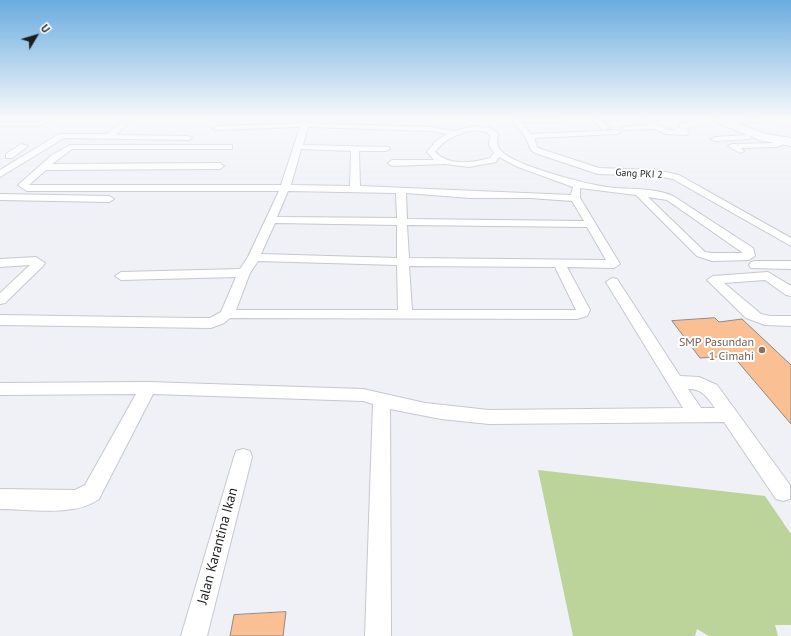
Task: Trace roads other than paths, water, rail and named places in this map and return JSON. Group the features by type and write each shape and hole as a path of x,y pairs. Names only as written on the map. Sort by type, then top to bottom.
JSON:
{"street":[{"path":"0,152 13,154 22,148"},
{"path":"0,174 43,148"},
{"path":"69,148 44,167 23,187 355,189 401,190 470,195 530,195 575,198"},
{"path":"82,148 225,157"},
{"path":"206,188 225,157 229,148"},
{"path":"0,320 210,323 219,320 227,314 244,273 254,257 285,188 299,148"},
{"path":"318,148 386,149"},
{"path":"433,148 431,152 438,159 446,162"},
{"path":"495,148 498,153 521,164 577,185 607,190 657,194 670,198 749,250 749,256 712,257 701,254 639,193"},
{"name":"Gang PKI 2","path":"534,148 538,151 591,170 606,172 656,173 682,180 791,243"},
{"path":"735,148 740,151"},
{"path":"355,149 355,189"},
{"path":"392,163 446,162 475,165 488,162 497,157 498,153"},
{"path":"44,167 225,157"},
{"path":"488,162 521,164"},
{"path":"530,195 561,180"},
{"path":"254,257 404,262 614,264 575,198 577,185"},
{"path":"401,190 405,315"},
{"path":"0,197 108,199"},
{"path":"270,220 402,223 591,224"},
{"path":"0,254 46,253"},
{"path":"0,263 36,261 39,263 0,300"},
{"path":"227,314 577,315 584,310 559,264"},
{"path":"791,265 713,280 751,315 766,322 791,321"},
{"path":"761,270 791,292"},
{"path":"121,276 244,273"},
{"path":"612,282 698,416"},
{"path":"677,382 705,384 711,389 784,492"},
{"path":"0,389 148,388 363,395 382,401 454,414 489,417 729,415"},
{"path":"0,500 75,500 85,498 92,492 148,388"},
{"path":"378,636 382,401"},
{"name":"Jalan Karantina Ikan","path":"194,636 243,457"}],"place":[{"name":"SMP Pasundan 1 Cimahi","path":"762,350"}]}
